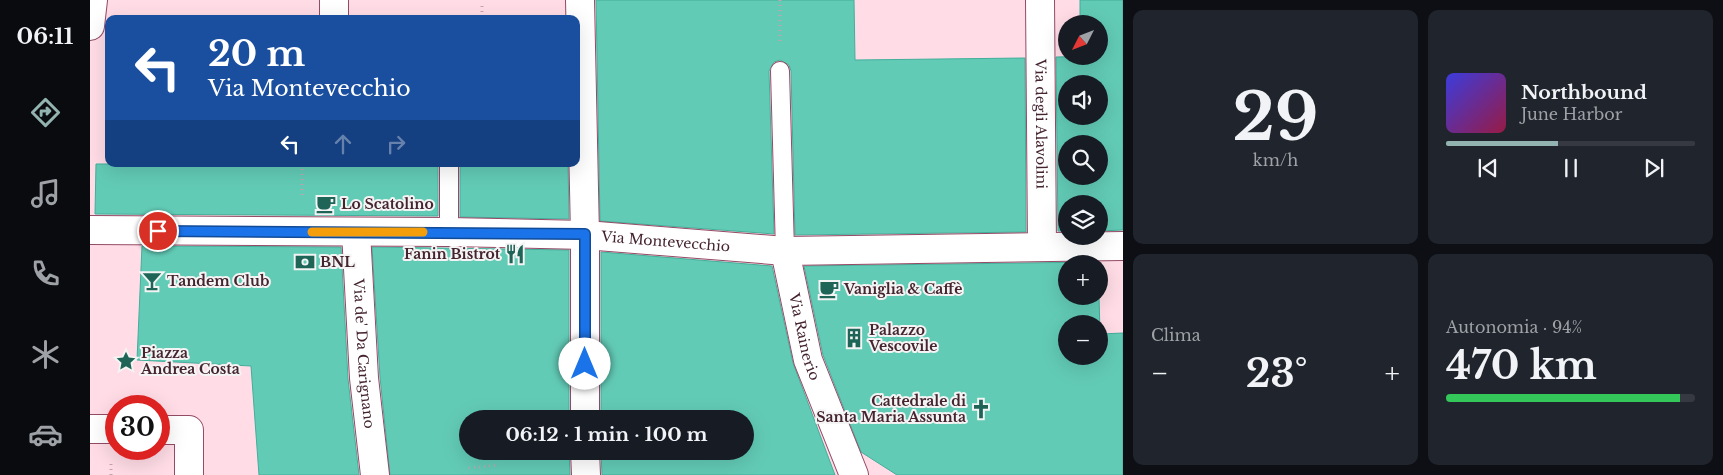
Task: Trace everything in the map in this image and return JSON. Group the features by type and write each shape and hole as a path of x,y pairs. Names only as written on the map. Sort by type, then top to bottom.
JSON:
{"street":[{"path":"90,26 92,0"},
{"path":"334,0 334,15"},
{"path":"580,0 580,15"},
{"name":"Via degli Alavolini","path":"1040,0 1042,246"},
{"path":"580,159 585,234 585,410"},
{"name":"Via Montevecchio","path":"90,230 585,234 784,251 1123,246"},
{"name":"Via de' Da Carignano","path":"356,232 364,378 375,475"},
{"name":"Via Rainerio","path":"784,251 808,360 854,475"},
{"path":"90,429 105,429"},
{"path":"170,430 189,430 189,475"},
{"path":"586,460 586,475"}],"lane":[{"path":"780,70 784,251"},
{"path":"449,167 449,232"}],"path":[{"path":"780,0 780,70"},
{"path":"482,6 482,15"},
{"path":"469,468 498,465"}],"building":[{"path":"596,0 854,0 855,60 1025,58 1026,232 795,235 791,71 789,65 780,60 774,62 769,71 774,234 600,221"},
{"path":"1080,0 1123,0 1123,230 1108,231 1108,195 1058,195 1058,231 1056,57 1058,57 1058,65 1108,65 1108,15 1080,15"},
{"path":"96,164 105,164 105,167 438,167 438,216 95,214"},
{"path":"460,167 568,167 569,219 460,217"},
{"path":"142,246 341,247 348,379 359,475 259,475 251,366 137,360"},
{"path":"372,247 569,250 569,410 459,410 459,460 569,460 570,475 390,475 380,377"},
{"path":"601,252 772,266 793,363 835,475 602,475 601,460 754,460 754,410 601,410"},
{"path":"1058,263 1058,305 1099,305 1100,315 1058,315 1058,365 1108,365 1108,334 1123,333 1123,475 897,475 861,452 823,355 804,266"}],"slow traffic":[{"path":"312,232 423,232"}],"place":[{"name":"Lo Scatolino","path":"326,204"},
{"name":"Fanin Bistrot","path":"515,254"},
{"name":"BNL","path":"305,262"},
{"name":"Tandem Club","path":"152,281"},
{"name":"Vaniglia & Caffè","path":"829,289"},
{"name":"Palazzo Vescovile","path":"854,338"},
{"name":"Piazza Andrea Costa","path":"126,361"},
{"name":"Cattedrale di Santa Maria Assunta","path":"981,409"}],"route":[{"path":"158,231 585,234 585,364"}]}
